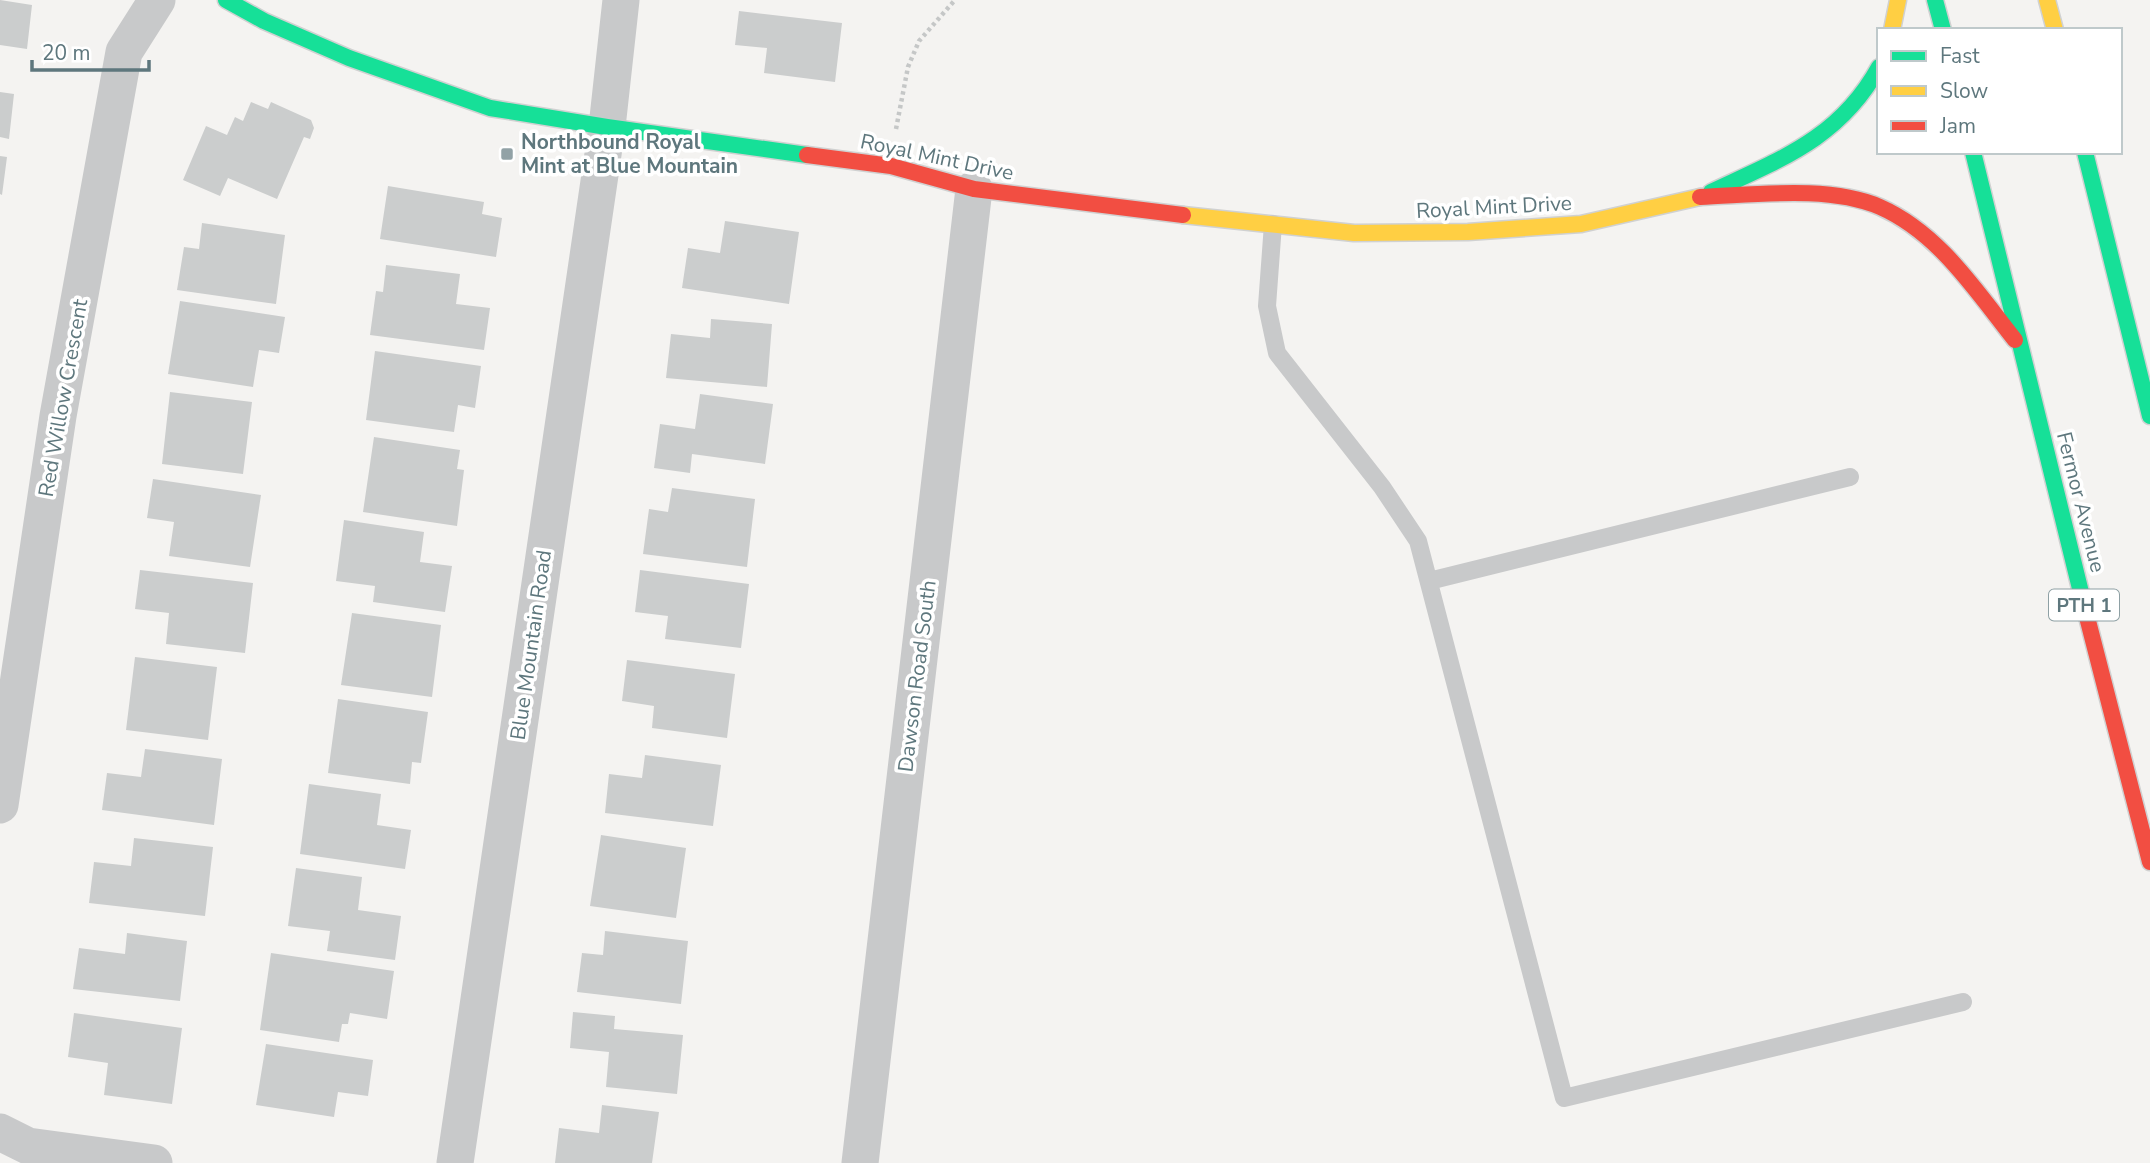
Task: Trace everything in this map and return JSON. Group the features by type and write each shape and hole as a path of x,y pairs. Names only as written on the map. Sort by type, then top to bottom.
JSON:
{"main road":[{"name":"Royal Mint Drive","path":"226,0 264,21 349,58 490,108 891,166 974,189 1354,233 1468,232 1581,224 1700,197"},
{"path":"1892,28 1898,0"},
{"path":"1935,0 1942,28"},
{"path":"2048,0 2055,28"},
{"path":"1700,197 1803,148 1832,128 1854,106 1877,71"},
{"name":"Fermor Avenue","path":"1973,154 2150,862"},
{"path":"2085,154 2150,416"},
{"path":"1700,197 1817,195 1854,199 1884,209 1910,225 1953,264 2021,347"}],"street":[{"name":"Red Willow Crescent","path":"1,785 58,416 124,52 157,0"},
{"name":"Blue Mountain Road","path":"455,1163 607,127 621,0"},
{"name":"Dawson Road South","path":"860,1163 974,189"},
{"path":"0,1132 28,1146 154,1163"}],"lane":[{"path":"1273,224 1267,306 1277,353 1382,487 1418,541 1564,1098 1963,1002"},
{"path":"1429,581 1850,477"}],"path":[{"path":"891,166 897,117 908,67 919,41 955,0"}],"building":[{"path":"0,0 32,5 27,49 0,45"},
{"path":"739,11 842,23 835,82 764,73 767,48 735,45"},
{"path":"0,92 14,94 9,139 0,137"},
{"path":"251,102 268,109 271,102 311,120 314,128 310,139 304,137 277,199 228,178 220,196 183,180 206,126 227,135 235,117 243,121"},
{"path":"0,156 7,157 2,195 0,194"},
{"path":"388,186 484,202 482,214 502,218 496,257 380,239"},
{"path":"725,221 799,232 789,304 682,288 688,248 720,253"},
{"path":"202,223 285,235 276,304 177,290 184,247 199,249"},
{"path":"386,265 460,274 456,304 490,308 484,350 370,335 376,291 383,292"},
{"path":"180,301 285,317 279,353 259,350 253,387 168,374"},
{"path":"711,319 772,324 767,387 666,378 671,334 710,338"},
{"path":"375,351 481,366 475,408 458,405 454,432 366,420"},
{"path":"170,392 252,402 243,474 162,464"},
{"path":"700,394 773,404 765,464 692,454 690,473 654,468 660,424 695,429"},
{"path":"374,437 460,450 457,469 464,470 457,526 363,512"},
{"path":"153,479 261,495 250,567 169,556 174,522 147,518"},
{"path":"672,488 755,499 747,567 643,554 649,509 668,512"},
{"path":"344,520 424,532 420,562 452,566 445,612 373,602 375,586 336,581"},
{"path":"140,570 253,583 245,653 166,644 169,613 135,609"},
{"path":"640,570 749,584 741,648 665,639 668,616 635,612"},
{"path":"352,613 441,625 432,697 341,685"},
{"path":"135,657 217,667 208,740 126,730"},
{"path":"627,660 735,674 727,738 652,728 654,706 622,701"},
{"path":"338,699 428,712 421,763 412,762 410,784 328,773"},
{"path":"145,749 222,759 214,825 102,810 107,773 141,777"},
{"path":"645,755 721,765 713,826 605,813 609,774 642,778"},
{"path":"309,784 381,794 377,825 411,830 405,869 300,854"},
{"path":"601,835 686,848 676,918 590,906"},
{"path":"134,838 213,847 205,916 89,903 94,862 131,866"},
{"path":"296,868 362,877 358,910 401,916 395,960 327,951 330,931 288,926"},
{"path":"605,931 688,941 681,1004 577,992 582,953 603,955"},
{"path":"127,933 187,941 180,1001 73,989 79,948 125,954"},
{"path":"271,953 394,971 387,1019 350,1013 348,1024 342,1024 339,1042 260,1030"},
{"path":"573,1012 615,1016 614,1029 683,1035 677,1094 606,1087 609,1052 570,1048"},
{"path":"74,1013 182,1028 172,1104 104,1095 108,1063 68,1057"},
{"path":"266,1044 373,1060 368,1096 338,1092 334,1117 256,1105"},
{"path":"602,1105 659,1112 652,1163 555,1163 559,1128 599,1133"}],"traffic: fast":[{"path":"226,0 264,21 349,58 490,108 807,155"},
{"path":"1935,0 1942,28"},
{"path":"1711,192 1807,144 1846,112 1877,70"},
{"path":"1973,154 2087,617"},
{"path":"2085,154 2150,416"}],"traffic: slow":[{"path":"1892,28 1898,0"},
{"path":"2047,0 2054,28"},
{"path":"1183,215 1354,233 1468,232 1581,224 1700,197"}],"traffic: jam":[{"path":"807,155 891,166 974,189 1183,215"},
{"path":"1700,197 1768,193 1815,194 1860,200 1880,207 1901,218 1938,248 1971,283 2015,340"},
{"path":"2087,617 2150,862"}],"place":[{"name":"Northbound Royal Mint at Blue Mountain","path":"507,154"}]}
